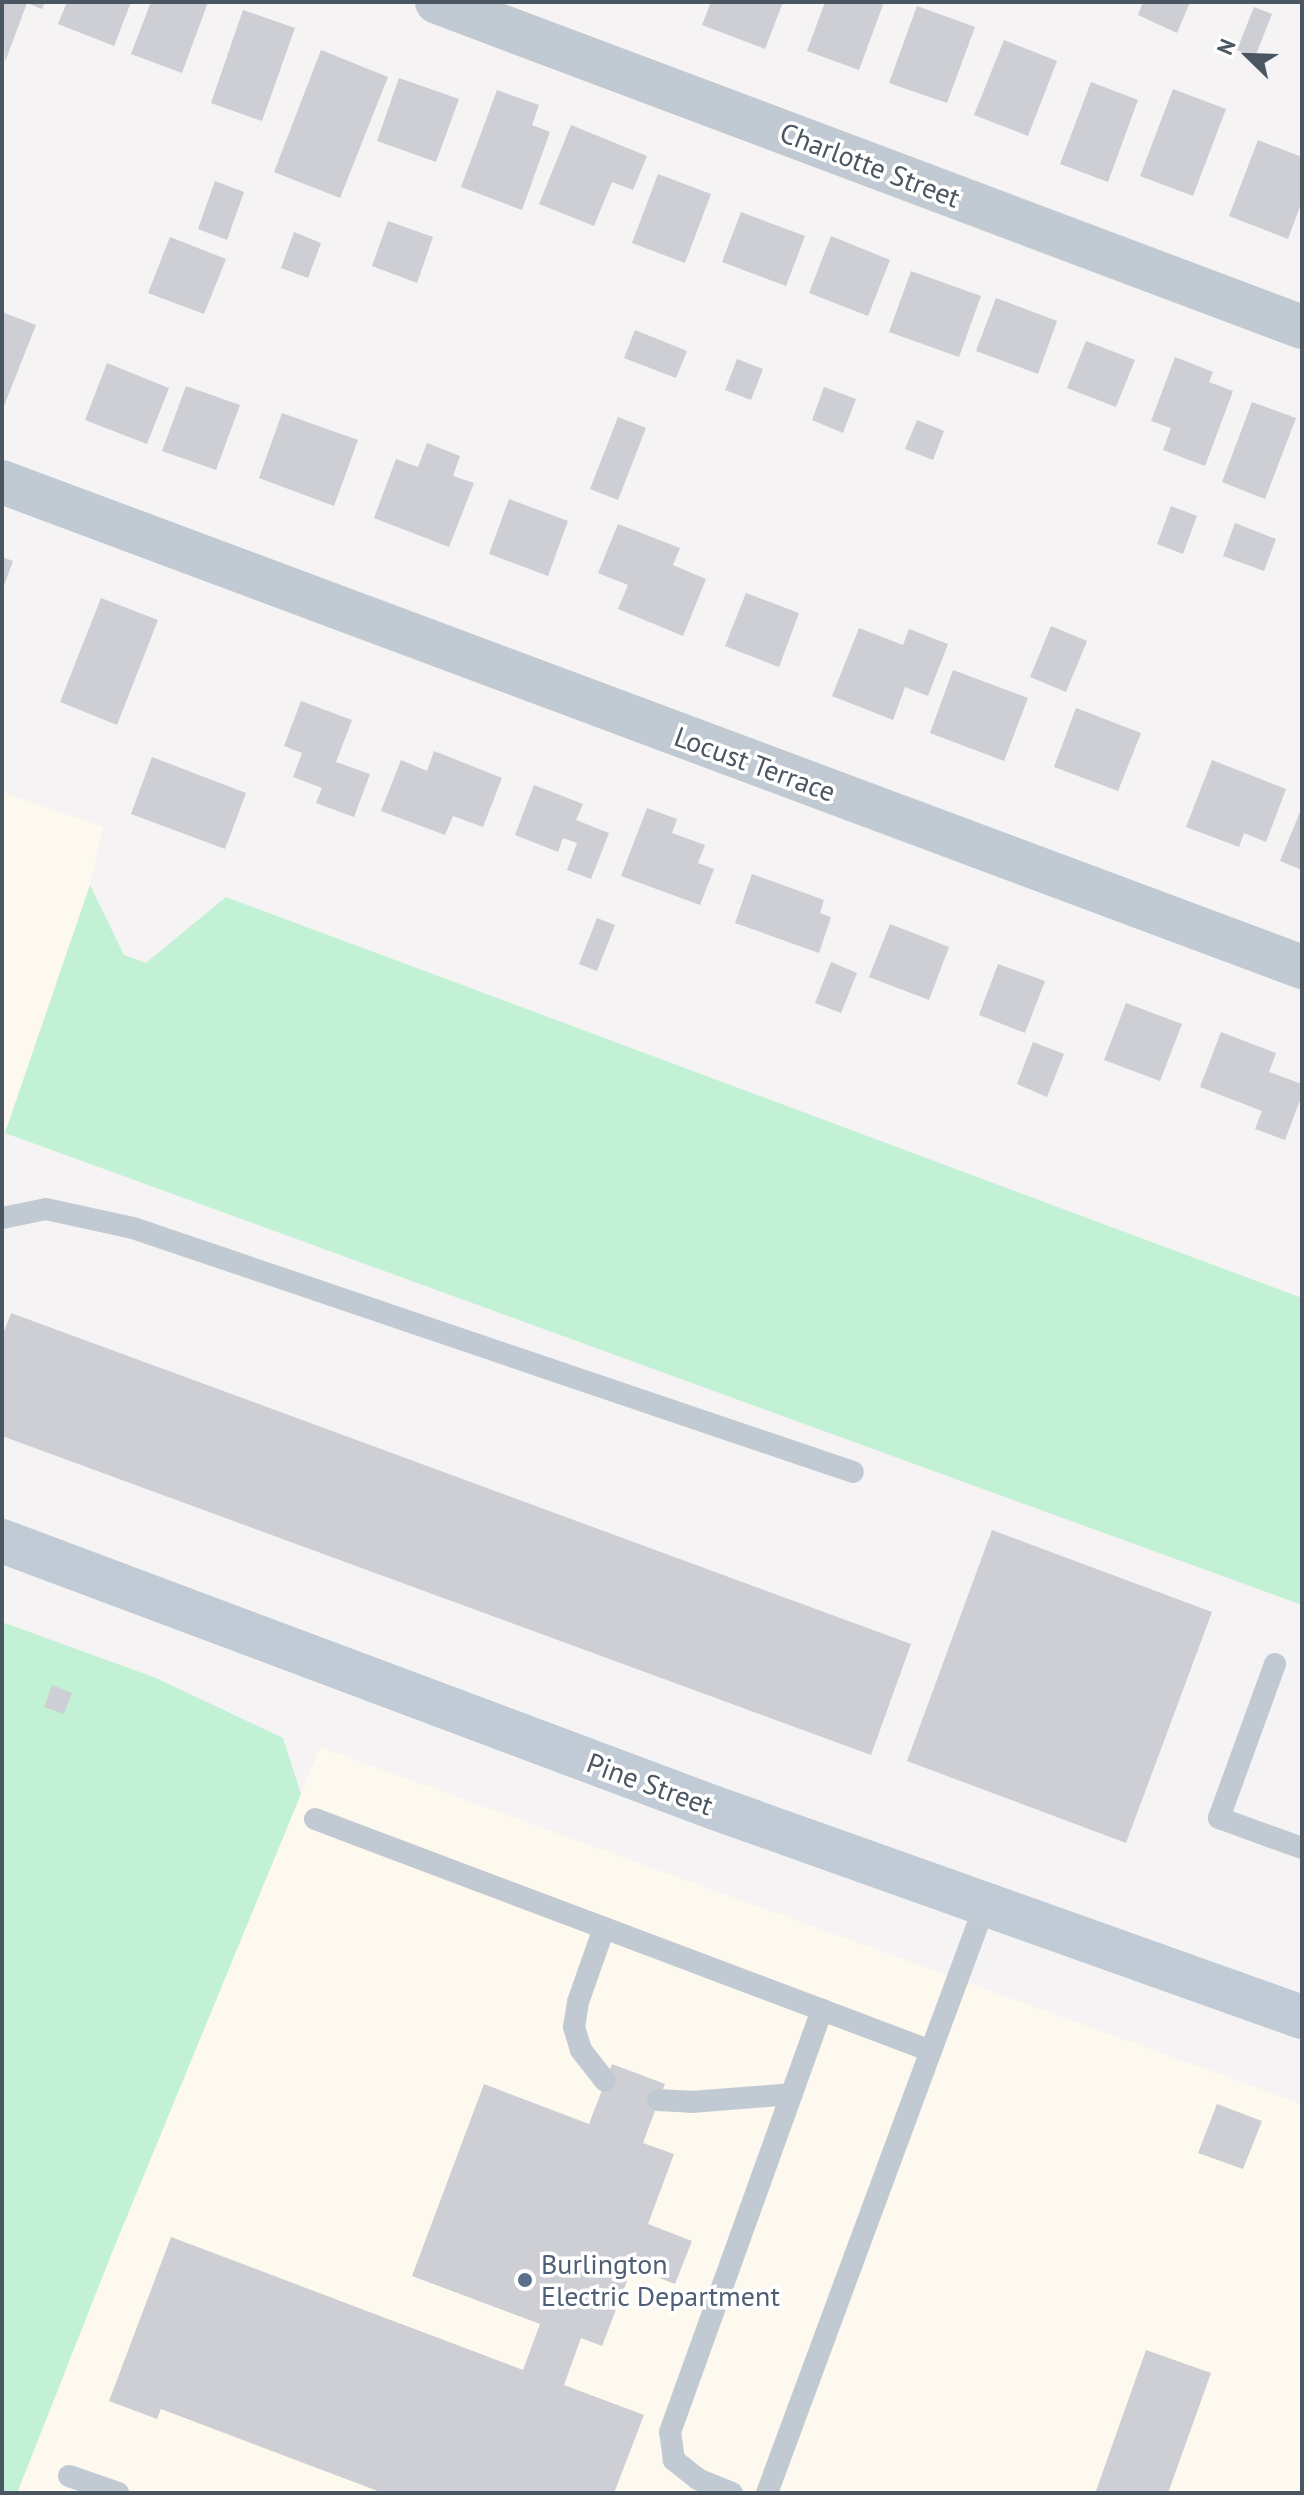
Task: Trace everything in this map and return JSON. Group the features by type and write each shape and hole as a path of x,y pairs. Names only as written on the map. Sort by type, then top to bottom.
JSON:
{"main road":[{"name":"Pine Street","path":"2,1541 715,1808 1302,2017"}],"street":[{"name":"Charlotte Street","path":"437,2 1302,327"},
{"name":"Locust Terrace","path":"2,482 1302,967"}],"lane":[{"path":"2,1218 46,1209 133,1228 853,1472"},
{"path":"1275,1664 1219,1818 1302,1848"},
{"path":"315,1819 931,2051"},
{"path":"767,2493 985,1905"},
{"path":"604,1928 578,2002 574,2027 581,2050 605,2081"},
{"path":"732,2493 698,2479 674,2460 670,2432 822,2010"},
{"path":"658,2100 691,2102 792,2094"},
{"path":"69,2476 118,2493"}],"shaded area":[{"path":"2,792 103,827 90,885 2,1141"},
{"path":"320,1747 1302,2104 1302,2493 18,2493 111,2255"}],"green space":[{"path":"90,885 124,955 146,963 226,897 1302,1298 1302,1605 5,1133"},
{"path":"2,1622 156,1678 283,1738 301,1794 111,2255 17,2493 2,2493"}],"building":[{"path":"2,2 45,2 42,9 27,3 5,62"},
{"path":"67,2 131,2 114,46 58,24"},
{"path":"151,2 208,2 182,73 131,54"},
{"path":"711,2 783,2 765,49 702,25"},
{"path":"825,2 884,2 859,70 807,51"},
{"path":"1143,2 1190,2 1177,33 1138,15"},
{"path":"917,6 975,27 947,103 889,83"},
{"path":"1254,7 1272,14 1255,57 1237,50"},
{"path":"243,10 295,28 262,121 211,103"},
{"path":"1004,40 1057,61 1028,136 974,115"},
{"path":"321,50 388,77 340,198 274,172"},
{"path":"399,78 459,99 436,162 377,141"},
{"path":"1091,82 1138,100 1108,182 1060,164"},
{"path":"1173,89 1226,109 1193,196 1140,176"},
{"path":"497,90 539,105 532,125 550,132 522,210 461,187"},
{"path":"571,125 647,156 633,190 612,182 594,226 539,204"},
{"path":"1258,140 1302,157 1302,201 1288,239 1229,216"},
{"path":"658,174 711,194 685,263 632,243"},
{"path":"215,181 244,192 227,240 198,229"},
{"path":"741,212 805,236 786,286 722,262"},
{"path":"388,221 433,237 417,283 372,266"},
{"path":"294,232 321,243 308,278 281,268"},
{"path":"831,236 890,260 868,316 809,293"},
{"path":"170,237 226,259 204,314 148,293"},
{"path":"911,271 981,296 959,357 889,332"},
{"path":"996,298 1057,321 1038,374 976,351"},
{"path":"2,312 36,325 2,411"},
{"path":"635,330 687,351 676,378 624,358"},
{"path":"1086,341 1135,360 1116,407 1067,388"},
{"path":"1175,357 1213,372 1209,382 1233,391 1205,466 1163,450 1171,428 1151,421"},
{"path":"737,359 763,369 751,400 725,390"},
{"path":"107,363 169,388 147,444 85,420"},
{"path":"186,386 240,405 216,470 162,451"},
{"path":"824,387 856,399 843,433 812,420"},
{"path":"1252,402 1296,418 1265,499 1222,482"},
{"path":"282,413 358,440 334,506 259,478"},
{"path":"618,417 646,428 618,500 590,489"},
{"path":"917,420 944,431 933,460 905,449"},
{"path":"427,443 460,456 453,476 474,483 449,547 374,518 396,459 418,467"},
{"path":"509,499 568,521 548,576 489,554"},
{"path":"1171,506 1197,516 1183,554 1157,544"},
{"path":"1235,523 1276,539 1264,571 1223,556"},
{"path":"618,524 680,548 673,565 706,579 683,636 618,609 628,585 598,573"},
{"path":"2,557 13,561 2,591"},
{"path":"746,593 799,613 779,667 725,646"},
{"path":"101,598 158,620 117,725 60,702"},
{"path":"1051,626 1087,641 1066,692 1030,677"},
{"path":"859,628 903,645 909,629 948,644 928,696 905,687 893,720 832,696"},
{"path":"953,670 1028,698 1004,761 930,733"},
{"path":"301,701 352,720 336,762 370,774 354,817 316,803 322,788 293,777 302,753 284,746"},
{"path":"1076,708 1141,733 1118,791 1054,767"},
{"path":"434,751 502,778 483,827 453,816 445,835 381,811 401,760 427,771"},
{"path":"152,757 246,793 225,849 131,814"},
{"path":"1212,760 1286,789 1266,842 1244,833 1239,847 1186,827"},
{"path":"534,785 583,804 576,820 609,833 591,879 567,870 577,843 563,838 558,852 515,835"},
{"path":"1302,807 1302,870 1280,861"},
{"path":"647,808 677,819 672,833 705,845 698,863 714,869 700,905 621,876"},
{"path":"752,874 824,900 820,913 831,917 819,953 735,923"},
{"path":"597,918 615,925 597,971 579,964"},
{"path":"890,924 949,947 929,1000 869,977"},
{"path":"831,962 857,973 841,1013 815,1003"},
{"path":"998,964 1045,981 1025,1033 979,1015"},
{"path":"1126,1003 1182,1024 1160,1081 1104,1060"},
{"path":"1221,1032 1276,1053 1269,1072 1302,1084 1302,1095 1285,1140 1255,1129 1262,1111 1200,1087"},
{"path":"1033,1042 1064,1054 1047,1097 1017,1084"},
{"path":"11,1313 911,1644 871,1755 2,1436 2,1337"},
{"path":"992,1530 1212,1612 1126,1843 907,1761"},
{"path":"52,1685 72,1693 64,1714 44,1707"},
{"name":"Burlington Electric Department","path":"612,2064 665,2084 643,2143 674,2154 648,2224 692,2241 675,2284 632,2268 602,2346 581,2338 564,2385 644,2415 614,2493 383,2493 161,2409 157,2419 109,2401 171,2237 523,2370 540,2324 412,2276 484,2084 589,2124"},
{"path":"1217,2104 1262,2121 1243,2169 1198,2153"},
{"path":"1146,2350 1211,2373 1168,2493 1101,2493 1096,2491"}],"place":[{"name":"Burlington Electric Department","path":"525,2280"}]}
